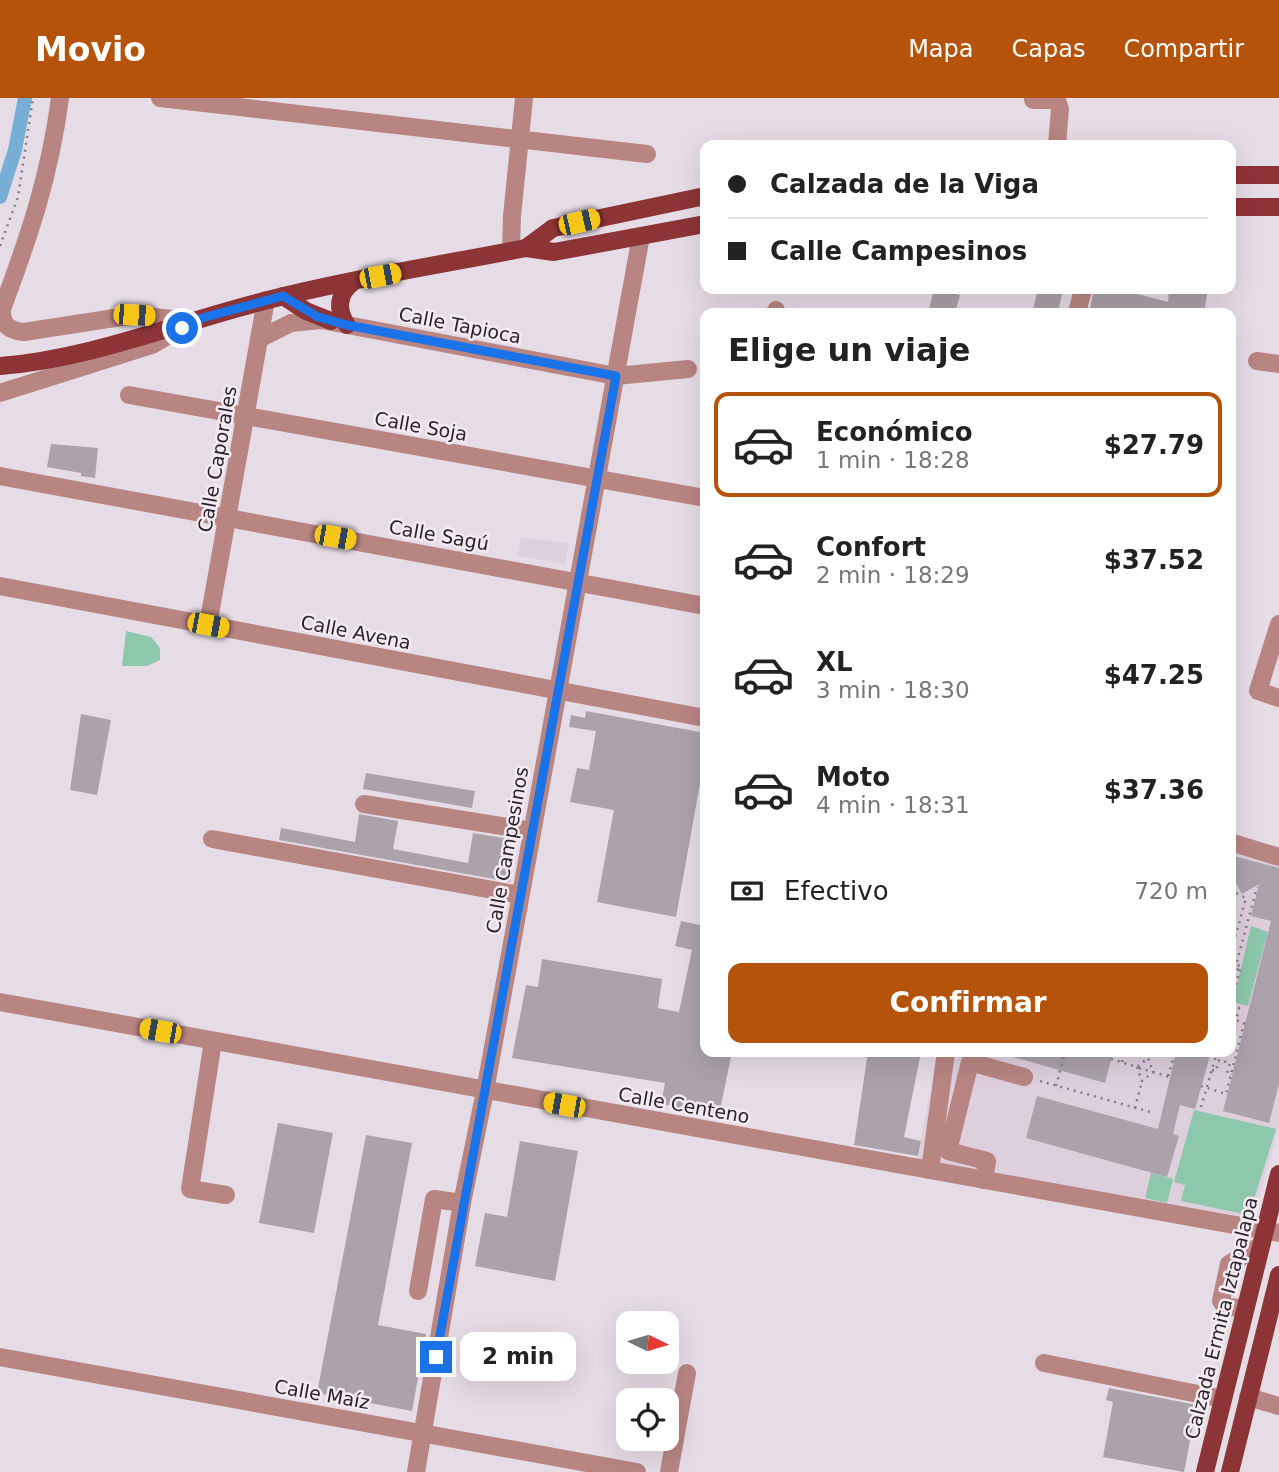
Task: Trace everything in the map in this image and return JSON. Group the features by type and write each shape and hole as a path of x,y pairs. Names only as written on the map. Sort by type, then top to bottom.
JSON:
{"main road":[{"path":"1236,175 1279,175"},
{"path":"519,249 553,228 700,197"},
{"path":"1236,207 1279,207"},
{"path":"0,366 65,356 275,298 353,282 519,249 554,252 700,225"},
{"path":"275,298 339,323 343,292 353,282"},
{"name":"Calzada Ermita Iztapalapa","path":"1205,1472 1249,1290 1267,1237 1279,1174"},
{"path":"1230,1472 1279,1275"},
{"path":"1249,1290 1273,1296"}],"street":[{"path":"60,98 42,198 2,309 3,321 14,331 31,332 134,315 191,321"},
{"path":"160,98 647,154"},
{"path":"519,249 519,139 524,98"},
{"path":"1033,100 1053,100 1058,103 1060,110 1057,140"},
{"name":"Calle Campesinos","path":"416,1472 462,1203 485,1091 641,236"},
{"name":"Calle Caporales","path":"208,625 259,339 275,298"},
{"name":"Calle Tapioca","path":"259,339 291,323 311,319 616,376 688,369"},
{"path":"0,393 152,345 173,335 191,321"},
{"path":"1257,361 1279,363"},
{"name":"Calle Soja","path":"129,395 700,497"},
{"name":"Calle Sagú","path":"0,476 700,605"},
{"name":"Calle Avena","path":"0,586 700,717"},
{"path":"1279,624 1258,691 1279,698"},
{"path":"364,804 532,831"},
{"path":"212,839 520,895"},
{"path":"1236,844 1279,856"},
{"name":"Calle Centeno","path":"0,1002 984,1180 1267,1237"},
{"path":"213,1041 190,1189 226,1195"},
{"path":"930,1170 945,1057"},
{"path":"984,1180 987,1161 948,1151 970,1062 1024,1077"},
{"path":"418,1291 434,1199 462,1203"},
{"path":"1245,1308 1222,1305 1229,1264 1267,1237"},
{"name":"Calle Maíz","path":"0,1357 637,1472"},
{"path":"1044,1363 1223,1399"},
{"path":"669,1472 687,1373"},
{"path":"1248,1397 1279,1406"}],"path":[{"path":"0,246 18,197 33,98"},
{"path":"1236,984 1241,966 1236,965 1257,887"},
{"path":"1236,893 1246,898 1236,934"},
{"path":"1239,923 1247,925"},
{"path":"1236,969 1240,970"},
{"path":"1236,1020 1244,1023 1236,1053"},
{"path":"1056,1086 1064,1057"},
{"path":"1122,1062 1124,1057"},
{"path":"1111,1059 1169,1077 1174,1057"},
{"path":"1201,1107 1216,1057"},
{"path":"1201,1086 1226,1094 1235,1057"},
{"path":"1137,1067 1148,1058 1153,1072"},
{"path":"1212,1070 1216,1071 1219,1060 1230,1063 1227,1074 1230,1075"},
{"path":"1135,1108 1142,1080 1137,1067"},
{"path":"1142,1080 1153,1072"},
{"path":"1024,1077 1154,1113"}],"shaded area":[{"path":"521,537 569,544 565,564 518,556"},
{"path":"1236,852 1279,863 1279,1126 1252,1221 918,1159 936,1057 1236,1057"}],"green space":[{"path":"126,631 151,637 160,648 160,660 147,666 122,666"},
{"path":"1251,926 1268,932 1248,1006 1236,1003 1236,989"},
{"path":"1194,1110 1276,1129 1249,1215 1181,1201 1185,1185 1174,1182"},
{"path":"1151,1173 1173,1179 1167,1203 1145,1198"}],"building":[{"path":"933,294 960,295 956,308 929,308"},
{"path":"1037,294 1062,294 1059,308 1033,308"},
{"path":"1093,294 1137,294 1168,302 1169,294 1207,294 1205,308 1090,308"},
{"path":"51,444 98,448 95,478 47,467"},
{"path":"586,711 700,732 700,784 676,917 597,902 614,810 570,802 577,768 589,770 596,731 569,727 571,715 585,718"},
{"path":"81,714 111,720 97,795 70,790"},
{"path":"366,773 475,791 472,808 363,789"},
{"path":"359,814 398,821 393,849 468,863 473,833 517,840 510,882 279,840 281,828 355,842"},
{"path":"1236,857 1279,868 1279,1084 1269,1123 1223,1111 1271,921 1251,916 1259,884 1242,894 1236,884"},
{"path":"681,921 700,925 700,1057 731,1057 719,1115 661,1104 665,1083 512,1058 526,985 538,987 542,959 662,979 658,1008 679,1012 692,950 675,946"},
{"path":"867,1057 920,1057 904,1137 921,1141 918,1156 854,1145"},
{"path":"1013,1057 1112,1057 1105,1083"},
{"path":"1175,1057 1210,1057 1195,1109 1180,1105 1173,1134 1179,1136 1167,1177 1026,1138 1037,1096 1158,1129"},
{"path":"278,1123 333,1133 314,1233 259,1223"},
{"path":"366,1135 412,1143 378,1325 426,1334 412,1411 317,1393"},
{"path":"520,1141 578,1151 555,1281 475,1266 485,1213 507,1217"},
{"path":"1109,1388 1197,1405 1184,1472 1103,1457 1113,1402 1106,1400"}],"waterway":[{"path":"0,197 15,150 25,98"}],"route":[{"path":"182,328 191,321 283,296 318,317 347,325 616,376 485,1091 462,1203 436,1357"}]}
